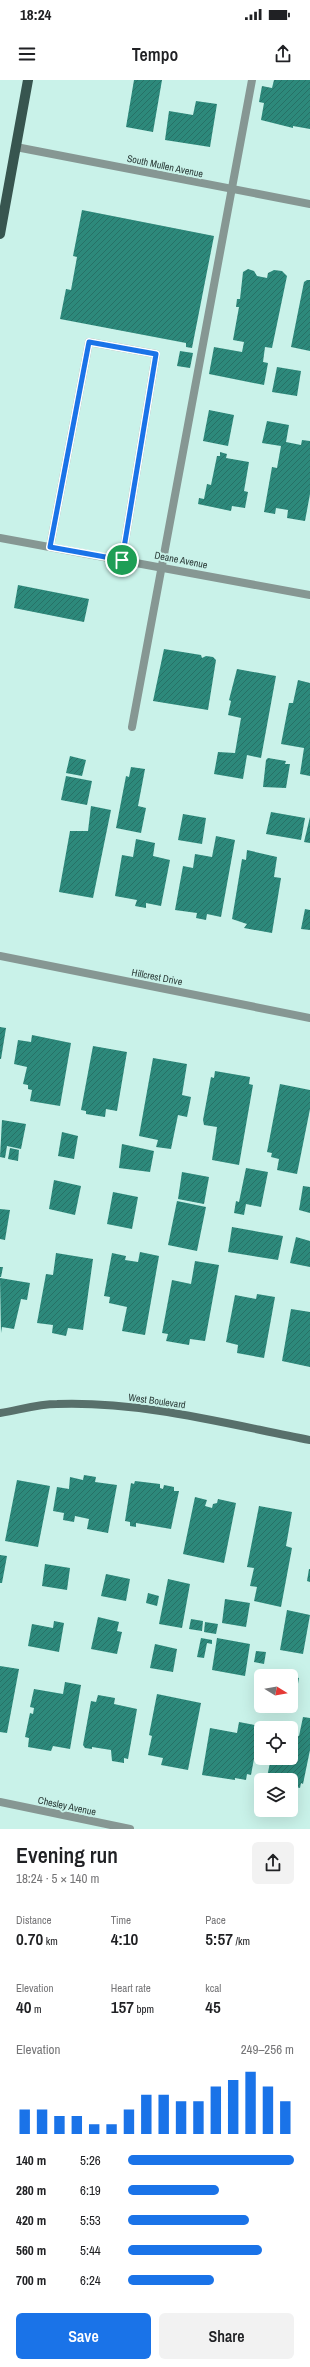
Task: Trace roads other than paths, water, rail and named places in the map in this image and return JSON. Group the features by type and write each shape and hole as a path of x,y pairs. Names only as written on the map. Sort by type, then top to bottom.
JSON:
{"main road":[{"path":"0,234 28,80"}],"street":[{"path":"132,727 252,80"},
{"name":"South Mullen Avenue","path":"16,147 310,204"},
{"path":"50,547 89,342 156,354 122,560"},
{"name":"Deane Avenue","path":"0,538 162,567 310,596"},
{"name":"Hillcrest Drive","path":"0,956 310,1018"},
{"name":"West Boulevard","path":"0,1413 55,1404 103,1404 176,1414 310,1440"},
{"name":"Chesley Avenue","path":"0,1802 130,1829"}]}
